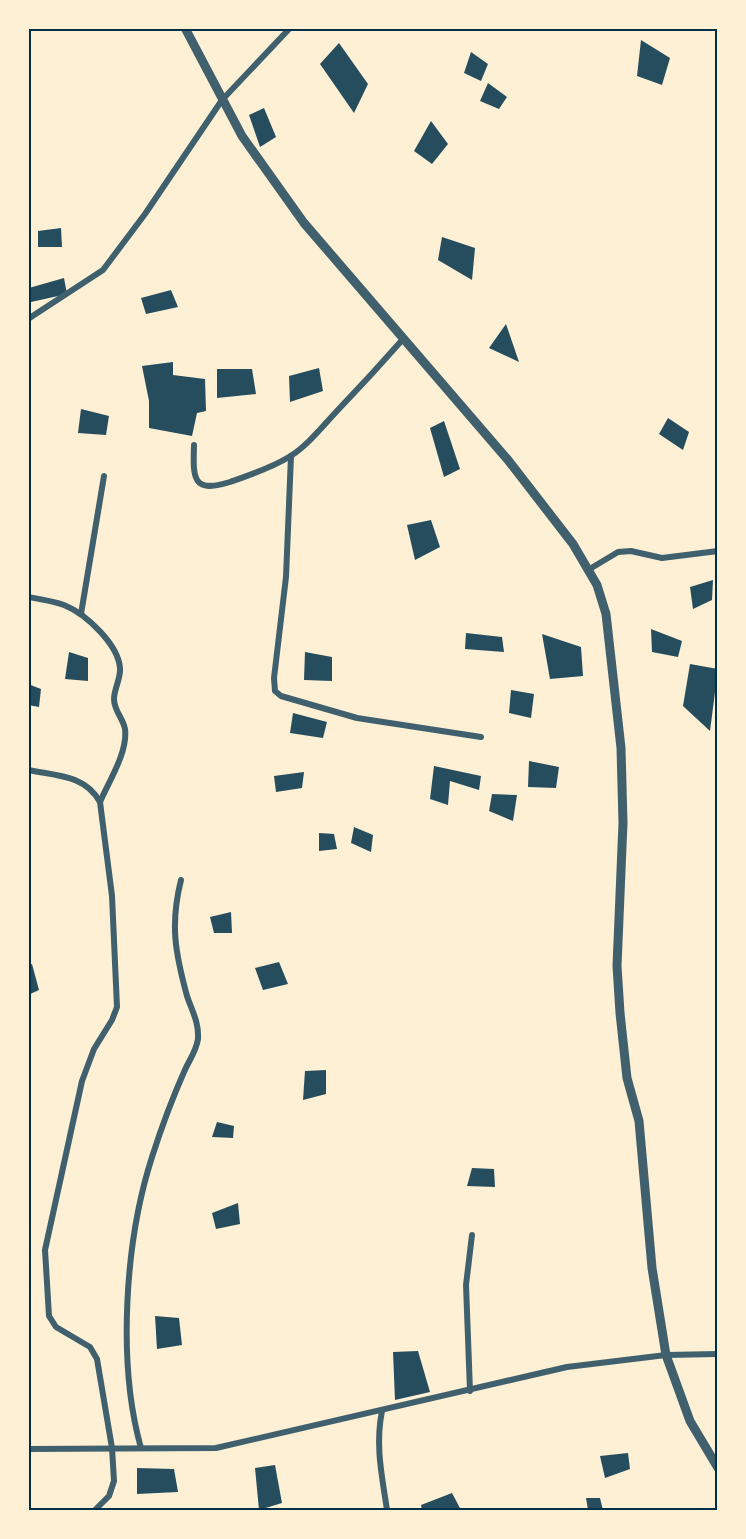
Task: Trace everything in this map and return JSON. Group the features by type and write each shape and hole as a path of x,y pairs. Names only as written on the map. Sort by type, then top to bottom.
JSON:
{"street":[{"path":"184,28 242,136 304,223 533,491 573,544 597,585 606,614 615,687 623,823 617,966 620,1013 627,1078 639,1121 652,1268 666,1355 690,1421 717,1468"},
{"path":"28,319 103,270 145,214 222,100 290,28"},
{"path":"194,445 193,471 197,482 204,488 258,472 291,456 322,427 404,338"},
{"path":"291,456 286,577 274,678 275,691 281,696 357,718 481,737"},
{"path":"81,614 104,476"},
{"path":"588,570 618,552 631,551 662,558 717,551"},
{"path":"28,597 64,605 81,614 113,647 121,671 113,698 115,710 125,727 124,743 100,802"},
{"path":"28,770 81,781 93,788 100,802 112,896 117,1007 112,1020 94,1049 82,1082 45,1250 46,1289 50,1316 56,1328 90,1347 97,1359 112,1448 114,1481 109,1496 95,1510"},
{"path":"141,1448 134,1422 128,1353 127,1290 152,1158 184,1071 196,1051 198,1037 197,1019 188,998 175,941 173,909 181,880"},
{"path":"470,1390 466,1285 472,1235"},
{"path":"28,1449 216,1448 567,1367 666,1355 717,1354"},
{"path":"382,1411 378,1432 378,1452 387,1510"}],"building":[{"path":"641,40 670,58 662,85 637,76"},
{"path":"339,43 368,84 354,113 320,64"},
{"path":"471,52 488,64 481,81 464,73"},
{"path":"488,83 507,97 499,109 480,101"},
{"path":"264,108 276,137 260,147 249,115"},
{"path":"431,121 448,144 432,164 414,151"},
{"path":"61,228 62,247 38,247 38,231"},
{"path":"442,237 475,248 472,280 438,260"},
{"path":"64,278 67,294 31,302 29,288"},
{"path":"171,290 178,307 146,314 141,298"},
{"path":"506,324 519,362 489,348"},
{"path":"173,362 173,375 205,379 206,411 197,413 192,436 149,428 149,401 142,366"},
{"path":"319,368 323,391 290,402 289,376"},
{"path":"217,369 252,369 256,394 217,398"},
{"path":"81,409 109,416 106,435 78,433"},
{"path":"668,418 689,432 683,450 659,434"},
{"path":"444,421 460,469 444,477 430,428"},
{"path":"431,520 440,547 415,560 407,525"},
{"path":"713,580 712,600 693,609 690,587"},
{"path":"651,629 682,641 678,657 652,652"},
{"path":"466,633 502,637 504,652 465,649"},
{"path":"542,634 581,647 583,676 550,679"},
{"path":"69,652 88,658 88,681 65,679"},
{"path":"305,652 332,657 332,681 304,680"},
{"path":"690,664 718,669 710,731 683,706"},
{"path":"28,684 41,689 39,707 28,705"},
{"path":"511,690 534,694 531,718 509,713"},
{"path":"293,713 327,722 323,738 290,733"},
{"path":"529,761 559,767 556,788 528,787"},
{"path":"434,766 481,776 479,790 450,781 448,805 430,799"},
{"path":"304,772 302,788 276,792 274,776"},
{"path":"492,794 517,795 513,821 489,811"},
{"path":"354,827 373,835 371,852 351,843"},
{"path":"319,833 334,834 337,849 319,851"},
{"path":"231,912 232,933 214,933 210,917"},
{"path":"279,962 288,984 263,990 255,968"},
{"path":"32,964 39,990 28,995 28,965"},
{"path":"326,1070 326,1094 303,1100 305,1071"},
{"path":"217,1122 234,1126 233,1138 212,1137"},
{"path":"472,1168 494,1169 495,1187 467,1186"},
{"path":"238,1203 240,1224 216,1229 212,1213"},
{"path":"155,1316 179,1318 182,1345 157,1349"},
{"path":"418,1351 430,1392 395,1400 393,1352"},
{"path":"628,1453 630,1469 605,1478 600,1456"},
{"path":"275,1465 282,1503 259,1510 255,1468"},
{"path":"137,1468 174,1469 178,1492 137,1494"},
{"path":"452,1493 461,1510 422,1510 421,1505"},
{"path":"586,1498 600,1498 603,1510 588,1510"}]}
